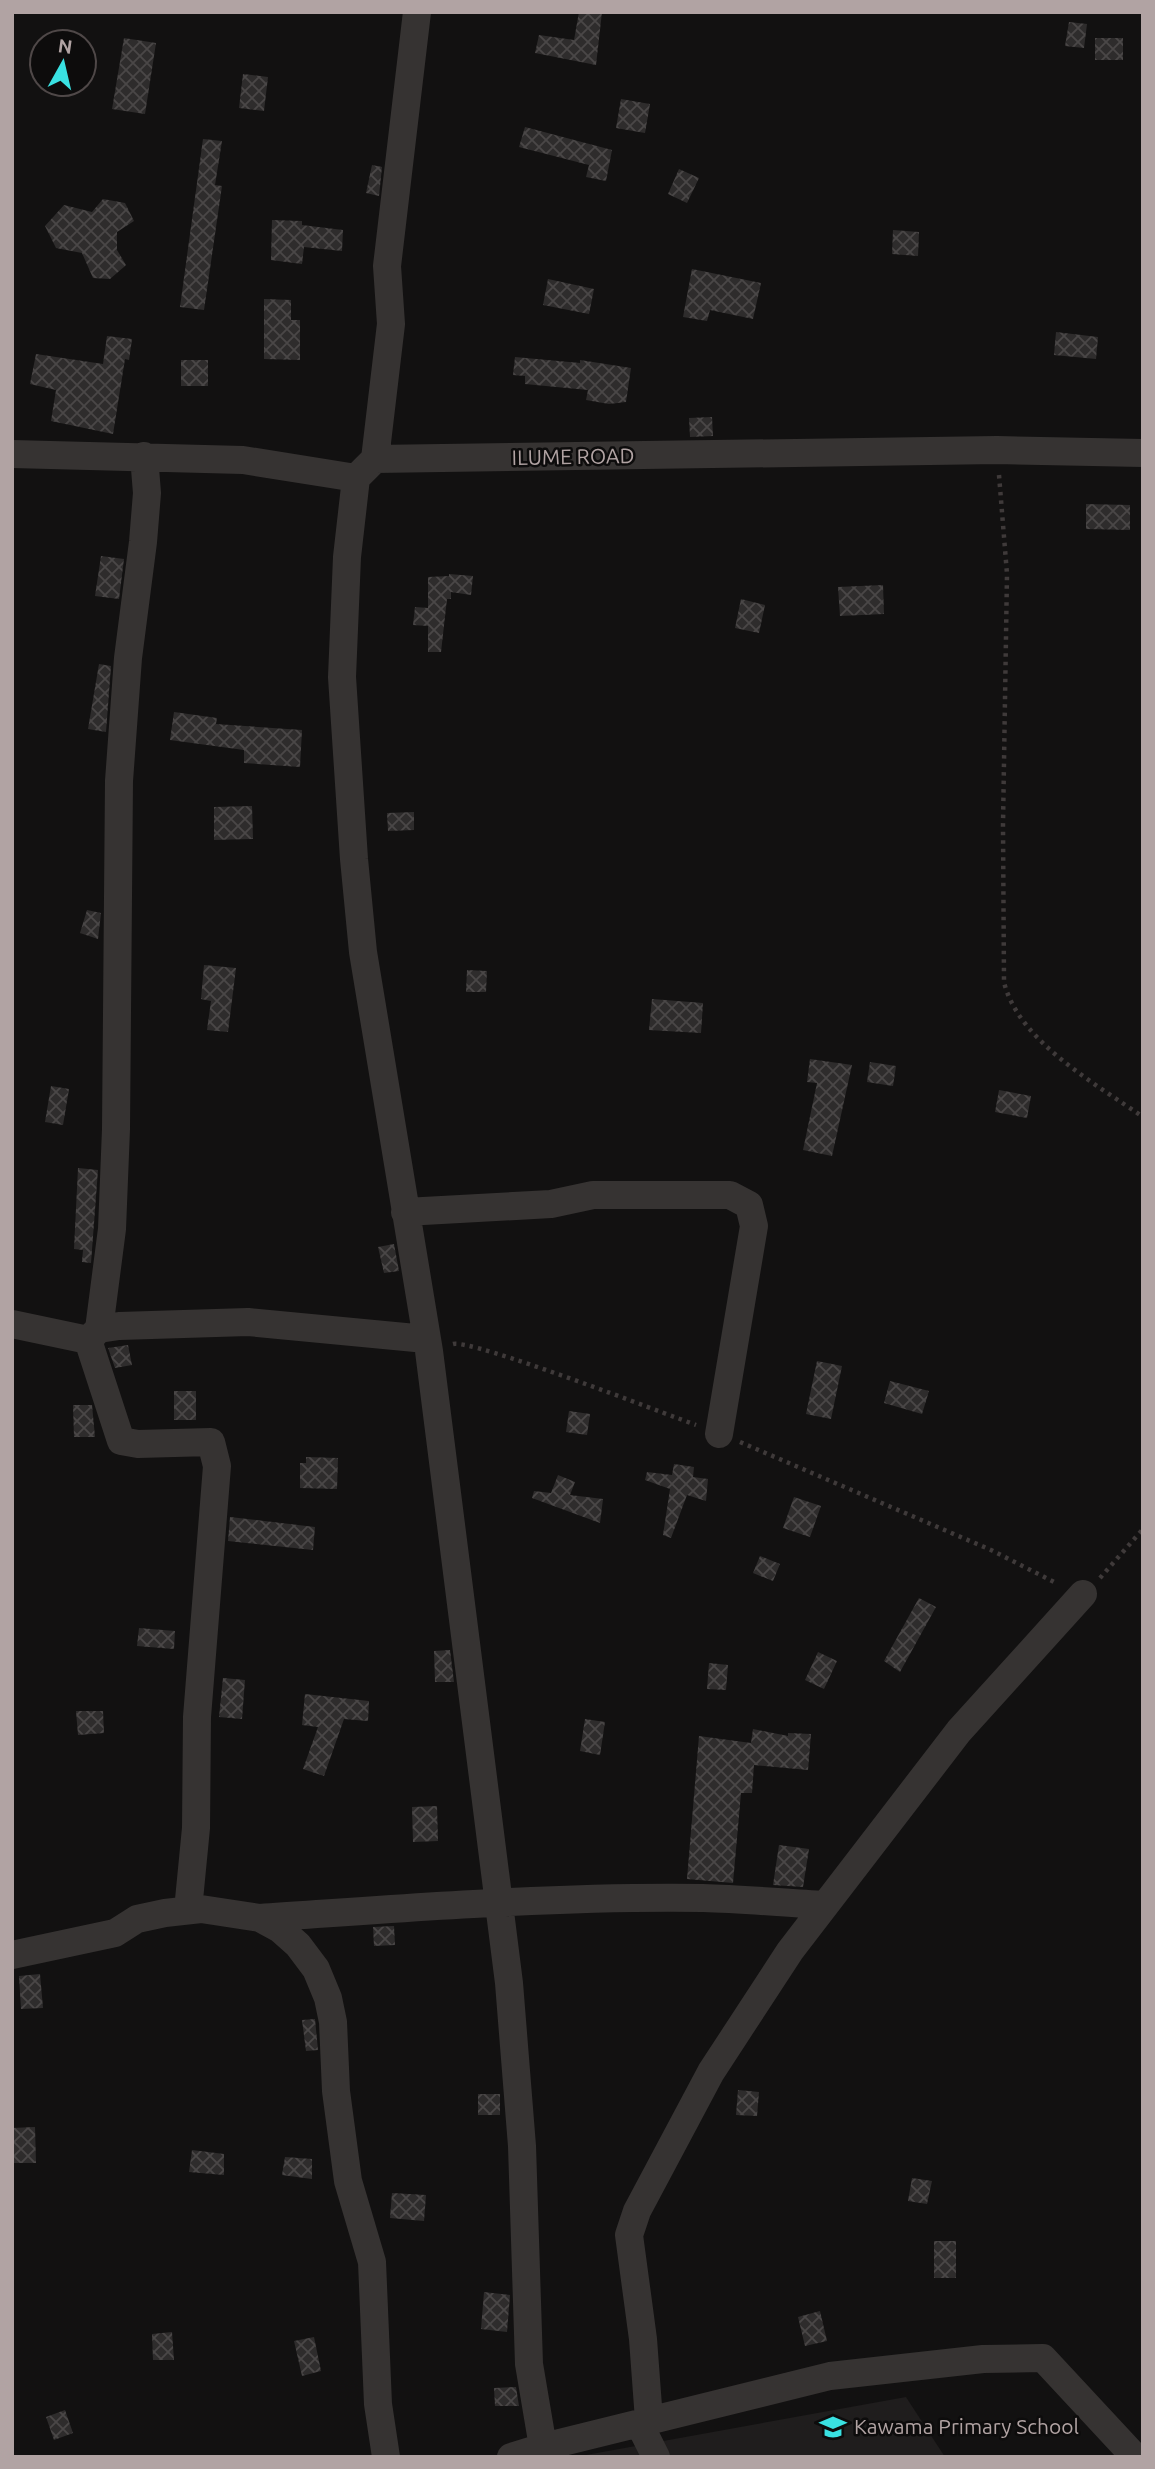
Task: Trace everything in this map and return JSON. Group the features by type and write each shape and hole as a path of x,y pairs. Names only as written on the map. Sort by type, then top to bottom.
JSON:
{"street":[{"path":"417,12 387,266 391,324 347,557 342,677 363,952 428,1345 509,1983 522,2146 529,2364 543,2447"},
{"name":"ILUME ROAD","path":"12,454 144,456 365,468 997,450 1143,453"},
{"path":"144,456 147,493 128,658 119,781 116,1129 112,1228 94,1334 121,1441 138,1444 211,1442 217,1466 197,1717 196,1828 188,1910"},
{"path":"405,1212 551,1204 593,1195 730,1195 749,1205 754,1226 719,1433"},
{"path":"12,1324 94,1334 248,1322 428,1345"},
{"path":"656,2457 644,2421 643,2339 629,2235 637,2211 711,2072 790,1951 959,1731 1083,1594"},
{"path":"260,1918 499,1902 704,1898 825,1905"},
{"path":"12,1955 115,1933 137,1919 188,1910 232,1911 260,1918 280,1928 298,1945 316,1969 328,1998 333,2022 336,2091 348,2181 372,2262 378,2404 386,2457"},
{"path":"511,2457 644,2421 830,2376 983,2359 1043,2358 1135,2457"}],"path":[{"path":"997,450 1007,573 1003,825 1004,982 1008,999 1024,1021 1062,1060 1143,1117"},
{"path":"428,1345 460,1342 719,1433 991,1550 1083,1594 1143,1529"}],"shaded area":[{"name":"Kawama Primary School","path":"906,2397 945,2457 575,2457"}],"building":[{"path":"579,12 602,12 596,65 535,53 539,35 574,40"},
{"path":"1069,22 1087,24 1084,48 1065,46"},
{"path":"124,38 156,43 145,114 112,109"},
{"path":"1095,38 1123,38 1123,60 1095,60"},
{"path":"243,74 268,77 264,111 239,108"},
{"path":"621,99 650,104 645,133 616,128"},
{"path":"525,127 612,150 606,181 586,177 589,165 519,147"},
{"path":"203,139 222,141 215,185 222,186 204,310 180,307"},
{"path":"372,165 382,167 379,196 366,193"},
{"path":"679,169 699,178 687,203 668,194"},
{"path":"103,199 125,203 134,221 117,232 117,250 126,265 110,279 93,278 82,253 56,248 45,226 64,205 92,212"},
{"path":"272,220 302,221 302,225 343,230 342,251 304,247 302,264 271,260"},
{"path":"893,230 919,232 918,256 892,254"},
{"path":"692,269 761,283 753,319 710,310 707,321 683,317"},
{"path":"548,279 594,289 589,314 543,305"},
{"path":"264,299 291,300 291,320 300,320 300,360 264,359"},
{"path":"1056,332 1098,337 1096,359 1054,355"},
{"path":"107,336 132,339 129,360 125,359 113,434 51,421 56,390 30,384 36,354 103,364"},
{"path":"515,357 580,363 580,360 631,368 626,402 609,404 586,400 588,390 525,384 525,376 513,375"},
{"path":"181,360 208,360 208,386 181,386"},
{"path":"712,417 713,436 690,437 689,418"},
{"path":"1086,504 1130,505 1130,530 1086,529"},
{"path":"101,556 124,559 119,599 95,596"},
{"path":"449,574 473,576 471,595 451,592 451,599 447,599 441,652 428,652 428,626 413,625 415,607 428,608 428,577"},
{"path":"883,585 884,614 840,616 838,587"},
{"path":"741,599 765,605 759,633 735,628"},
{"path":"99,664 111,666 106,732 88,729"},
{"path":"174,712 217,718 216,724 302,730 300,767 244,763 244,750 170,740"},
{"path":"252,806 253,839 214,840 214,807"},
{"path":"414,812 414,830 388,831 387,813"},
{"path":"87,910 101,913 98,939 80,933"},
{"path":"204,965 236,968 228,1032 207,1030 211,1001 201,999"},
{"path":"467,970 487,971 486,992 466,992"},
{"path":"652,999 703,1003 701,1033 649,1030"},
{"path":"810,1059 852,1065 832,1156 803,1150 817,1083 807,1082"},
{"path":"870,1062 896,1066 893,1086 867,1082"},
{"path":"51,1086 69,1089 63,1125 45,1122"},
{"path":"999,1090 1031,1096 1027,1118 995,1112"},
{"path":"78,1168 98,1170 91,1263 82,1262 83,1250 74,1249"},
{"path":"394,1244 399,1271 384,1273 378,1247"},
{"path":"128,1345 132,1365 115,1368 108,1348"},
{"path":"817,1361 842,1366 831,1419 806,1414"},
{"path":"890,1381 929,1391 922,1414 884,1403"},
{"path":"174,1391 196,1391 196,1420 174,1420"},
{"path":"73,1405 92,1405 95,1437 74,1437"},
{"path":"569,1411 590,1414 587,1435 566,1432"},
{"path":"306,1457 338,1458 337,1489 300,1488 300,1463 306,1463"},
{"path":"674,1464 694,1467 693,1477 708,1479 706,1501 687,1495 671,1538 663,1535 670,1489 645,1480 647,1472 672,1475"},
{"path":"558,1475 575,1482 570,1495 603,1499 600,1523 532,1498 534,1491 551,1493"},
{"path":"794,1497 821,1506 810,1537 783,1528"},
{"path":"230,1517 315,1527 313,1550 228,1541"},
{"path":"760,1556 780,1564 773,1581 753,1573"},
{"path":"919,1598 936,1607 900,1672 884,1661"},
{"path":"139,1628 175,1631 174,1649 137,1646"},
{"path":"450,1650 454,1682 435,1682 434,1651"},
{"path":"818,1652 837,1661 824,1689 805,1680"},
{"path":"709,1663 728,1665 726,1690 707,1689"},
{"path":"223,1678 245,1680 242,1719 219,1717"},
{"path":"305,1694 369,1701 368,1721 344,1719 324,1776 303,1769 318,1727 302,1725"},
{"path":"76,1711 103,1711 104,1733 78,1735"},
{"path":"585,1719 605,1722 600,1755 580,1751"},
{"path":"753,1729 788,1736 788,1733 811,1734 808,1770 754,1765 752,1793 741,1793 733,1883 687,1879 699,1736 751,1743"},
{"path":"437,1806 438,1841 413,1842 412,1807"},
{"path":"779,1845 809,1849 803,1887 773,1885"},
{"path":"394,1926 395,1945 374,1946 373,1927"},
{"path":"40,1974 43,2008 21,2009 19,1976"},
{"path":"315,2019 318,2050 306,2051 302,2020"},
{"path":"738,2090 759,2092 757,2116 736,2115"},
{"path":"478,2094 500,2094 500,2115 478,2115"},
{"path":"35,2127 36,2163 12,2163 12,2128"},
{"path":"192,2150 224,2154 224,2175 189,2172"},
{"path":"285,2157 312,2159 312,2179 282,2175"},
{"path":"912,2178 932,2181 927,2204 908,2201"},
{"path":"392,2193 426,2195 424,2221 390,2218"},
{"path":"934,2241 956,2241 956,2278 934,2278"},
{"path":"484,2292 510,2295 507,2332 481,2329"},
{"path":"820,2311 827,2341 805,2346 798,2317"},
{"path":"172,2332 174,2360 153,2360 152,2334"},
{"path":"314,2337 321,2371 302,2376 294,2341"},
{"path":"516,2387 519,2406 495,2406 494,2388"},
{"path":"65,2410 73,2433 54,2440 46,2417"}],"place":[{"name":"Kawama Primary School","path":"833,2427"}]}
